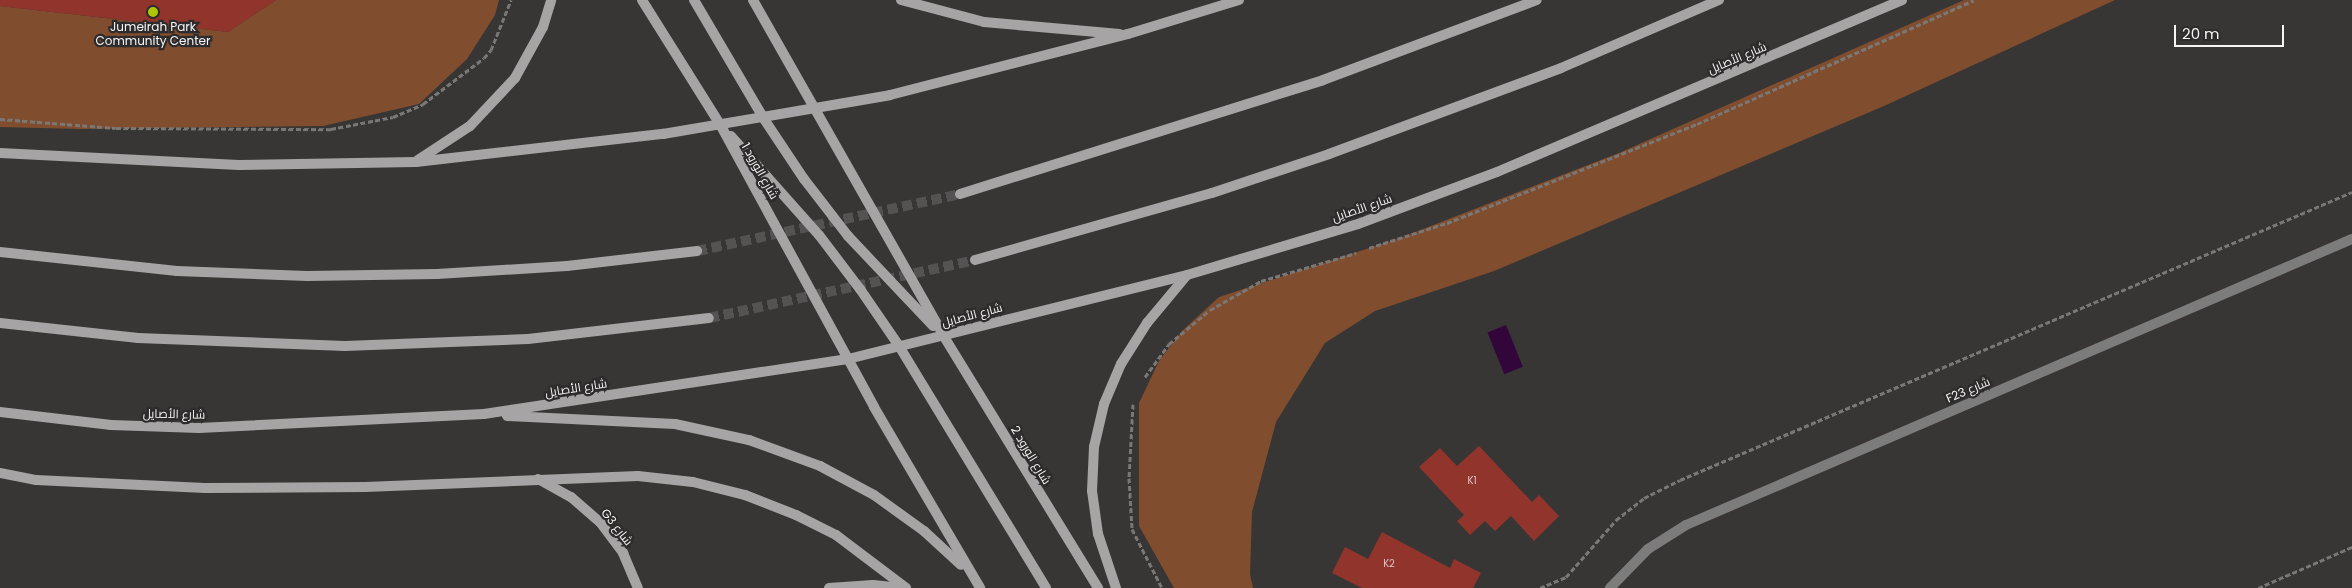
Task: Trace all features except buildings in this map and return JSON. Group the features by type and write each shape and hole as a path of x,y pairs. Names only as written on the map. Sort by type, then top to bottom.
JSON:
{"main road":[{"path":"416,162 470,126 515,78 543,27 551,0"},
{"name":"شارع الورود 1","path":"642,0 721,126 848,358"},
{"path":"694,0 764,119 804,179 848,236 943,335"},
{"path":"754,0 943,335"},
{"path":"901,0 984,22 1128,34"},
{"path":"0,153 239,165 416,162 721,126 890,95 1128,34 1239,0"},
{"path":"960,194 1323,80 1537,0"},
{"path":"975,260 1203,196 1338,151 1561,68 1719,0"},
{"name":"شارع الأصايل","path":"0,412 111,425 200,428 484,414 848,358 1187,275 1358,224 1497,172 1902,0"},
{"path":"721,126 819,235 899,346 1046,588"},
{"path":"0,252 177,271 307,276 447,274 567,266 697,251"},
{"path":"1116,588 1098,534 1092,491 1094,447 1104,404 1121,364 1147,323 1187,275"},
{"path":"0,323 138,338 345,346 528,340 709,318"},
{"name":"شارع الورود 2","path":"943,335 1098,588"},
{"path":"848,358 969,572 980,588"},
{"path":"484,414 675,424 749,440 820,466 874,495 924,531 969,572"},
{"path":"0,473 36,480 214,488 365,487 537,478 638,476 693,482 745,495 796,515 836,535 906,588"},
{"name":"G3 شارع","path":"537,478 571,497 600,522 622,553 638,588"},
{"path":"828,588 873,585 900,588"}],"street":[{"name":"F23 شارع","path":"1610,588 1648,549 1686,525 2352,239"}],"path":[{"path":"0,119 116,128 331,129 393,117 423,104 484,58 491,50 511,0"},
{"path":"1141,385 1169,344 1210,310 1261,281 1466,216 1697,124 1974,0"},
{"path":"1540,588 1566,576 1616,520 1644,498 1680,480 2352,192"},
{"path":"1121,364 1145,377"},
{"path":"1133,401 1130,478 1132,529 1162,588"},
{"path":"2258,588 2352,548"}],"shaded area":[{"path":"276,0 499,0 495,15 467,59 419,104 323,126 82,129 0,127 0,6 228,32"},
{"path":"1964,0 2115,0 1884,106 1494,271 1375,311 1325,343 1276,422 1252,512 1250,574 1253,588 1174,588 1139,526 1139,403 1159,361 1182,331 1219,297 1400,238 1619,153"},
{"path":"1506,325 1523,367 1504,374 1487,332"}],"tunnel":[{"path":"697,251 960,194"},
{"path":"709,318 975,260"}],"place":[{"name":"Jumeirah Park Community Center","path":"153,12"}]}
